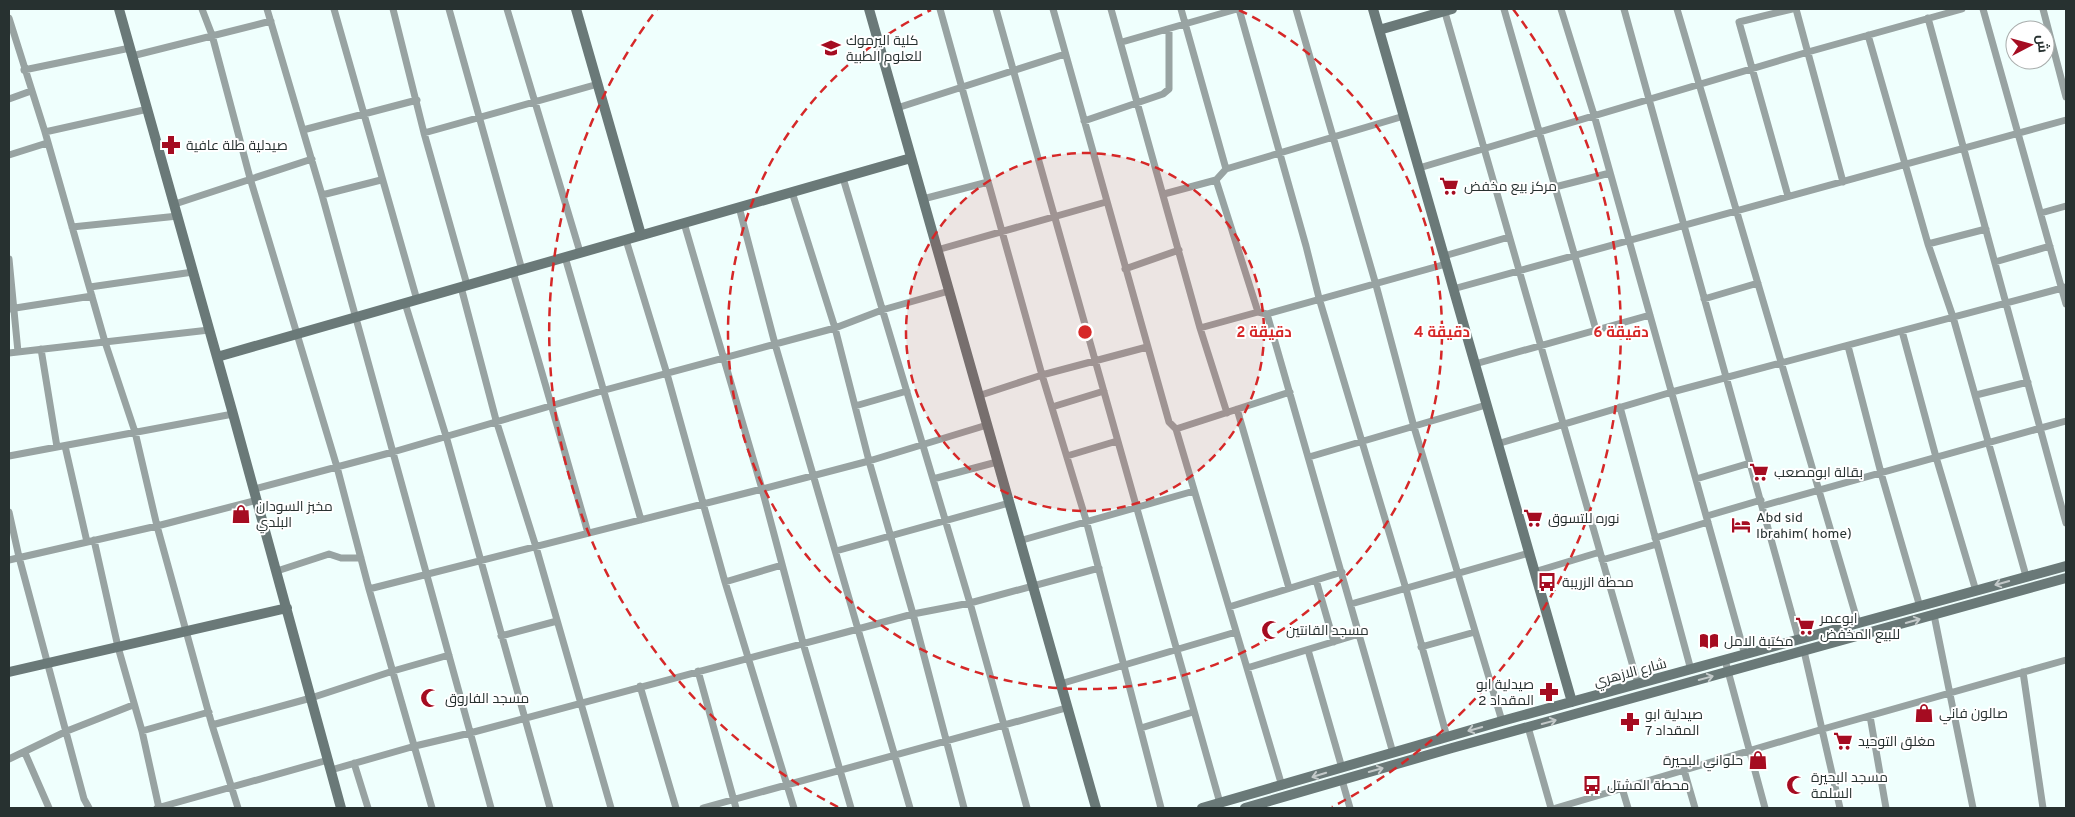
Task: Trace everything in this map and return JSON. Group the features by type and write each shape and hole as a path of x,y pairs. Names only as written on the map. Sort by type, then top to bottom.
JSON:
{"street":[{"path":"119,9 277,571 341,808"},
{"path":"202,9 212,36 250,178 337,467 369,589 432,808"},
{"path":"267,9 312,159 491,808"},
{"path":"334,9 362,114 417,300"},
{"path":"393,9 464,286 496,420 536,547 611,808"},
{"path":"450,9 481,117 550,405 588,534"},
{"path":"507,9 580,252"},
{"path":"576,9 641,235"},
{"path":"869,9 1066,708 1096,808"},
{"path":"940,9 1042,375 1086,520 1161,808"},
{"path":"996,9 1220,803"},
{"path":"1053,9 1169,422 1176,428 1282,786"},
{"path":"1112,9 1200,328 1227,413"},
{"path":"1180,9 1226,169"},
{"path":"1122,42 1238,9 1306,246 1319,298 1448,737"},
{"path":"1296,9 1376,284 1414,427 1502,721"},
{"path":"1373,9 1572,702"},
{"path":"1379,30 1447,9 1509,237 1638,684"},
{"path":"1504,9 1596,330"},
{"path":"1561,9 1630,240 1746,655"},
{"path":"1624,9 1799,640"},
{"path":"1677,9 1858,623"},
{"path":"1788,196 1739,22 1792,9"},
{"path":"1796,9 1843,182"},
{"path":"1418,168 1808,52 1962,9"},
{"path":"1983,9 2050,246 2064,287 2066,304"},
{"path":"2043,9 2066,97"},
{"path":"9,18 45,132 105,342 134,432 157,526 212,726 238,808"},
{"path":"1928,18 2066,522"},
{"path":"24,70 212,36 271,21"},
{"path":"1084,121 1163,94 1168,89 1168,29"},
{"path":"1868,36 1928,244 1953,317 1976,395 2026,576"},
{"path":"897,108 1065,54"},
{"path":"2057,64 2066,61"},
{"path":"424,133 598,84"},
{"path":"9,99 32,91"},
{"path":"303,130 417,100"},
{"path":"45,132 148,109"},
{"path":"1164,194 1216,180 1226,169 1404,116"},
{"path":"1453,289 2066,120"},
{"path":"9,155 47,143"},
{"path":"217,357 911,158"},
{"path":"174,204 312,159"},
{"path":"1555,187 1610,173"},
{"path":"842,178 970,603 1027,808"},
{"path":"322,195 381,180"},
{"path":"1216,180 1258,312"},
{"path":"923,199 988,182"},
{"path":"792,192 835,328 964,808"},
{"path":"937,250 1106,202"},
{"path":"2041,213 2066,206"},
{"path":"739,207 774,344 814,475 910,808"},
{"path":"72,227 178,216"},
{"path":"684,223 762,489 803,643 851,808"},
{"path":"1928,244 1986,230"},
{"path":"1200,328 1258,312 1267,314 1319,298 1376,284 1509,237"},
{"path":"626,240 667,374 725,582 794,808"},
{"path":"1995,262 2050,246"},
{"path":"1125,269 1179,250"},
{"path":"565,257 605,390 641,520"},
{"path":"9,259 11,308 18,352"},
{"path":"90,287 193,272"},
{"path":"1704,299 1758,283"},
{"path":"1498,444 1672,392 2064,287"},
{"path":"254,489 393,452 550,405 835,328 882,310 949,291"},
{"path":"11,308 92,296"},
{"path":"405,303 446,436 550,808"},
{"path":"1267,314 1393,754"},
{"path":"1475,364 1650,314"},
{"path":"9,353 209,330"},
{"path":"1902,331 1936,457 1976,591"},
{"path":"1848,346 1881,473 1920,607"},
{"path":"978,396 1042,375 1147,347"},
{"path":"41,349 61,447 91,541 133,705 142,731 158,808 232,787 329,765 354,763 913,614 970,603 1098,568"},
{"path":"1976,395 2028,382"},
{"path":"855,406 907,391"},
{"path":"1052,407 1104,391"},
{"path":"1176,428 1290,392"},
{"path":"1308,457 1486,405"},
{"path":"1620,407 1691,670"},
{"path":"1238,409 1289,588"},
{"path":"9,456 233,414"},
{"path":"1602,560 1656,541 1708,519 1761,503 1819,490 2066,421"},
{"path":"369,589 427,576 762,489 987,425"},
{"path":"1066,456 1117,441"},
{"path":"933,479 997,462"},
{"path":"1696,478 1750,463"},
{"path":"1019,541 1086,520 1194,491"},
{"path":"9,560 157,526 257,500"},
{"path":"836,551 1009,503"},
{"path":"9,512 19,557 84,799 89,808"},
{"path":"1534,572 1600,552"},
{"path":"1351,604 1529,553"},
{"path":"277,571 330,554 341,558 361,558"},
{"path":"725,582 782,565"},
{"name":"شارع الازهري","path":"1202,808 1502,721 2066,566"},
{"path":"1229,607 1342,572"},
{"name":"شارع الازهري","path":"1245,808 2066,578"},
{"path":"1316,580 1334,642"},
{"path":"9,672 287,608"},
{"path":"1934,615 1973,808"},
{"path":"501,636 557,621"},
{"path":"1060,684 1236,632"},
{"path":"1421,647 1475,632"},
{"path":"1247,668 1359,634"},
{"path":"1308,650 1342,768"},
{"path":"1804,651 1840,808"},
{"path":"212,726 311,698 449,655"},
{"path":"1725,660 1748,751 1765,808"},
{"path":"1556,808 1950,692 2066,660"},
{"path":"698,671 736,808"},
{"path":"2023,672 2043,808"},
{"path":"640,686 676,808"},
{"path":"9,759 67,732 133,705"},
{"path":"702,808 1066,708"},
{"path":"142,731 209,712"},
{"path":"1141,728 1193,712"},
{"path":"1870,716 1886,808"},
{"path":"1528,728 1551,808"},
{"path":"25,752 49,808"},
{"path":"354,763 368,808"},
{"path":"1684,770 1695,808"},
{"path":"1342,780 1350,808"},
{"path":"1622,788 1628,808"}],"place":[{"name":"كلية اليرموك للعلوم الطبية","path":"831,48"},
{"name":"صيدلية طلة عافية","path":"171,145"},
{"name":"مركز بيع مخفض","path":"1449,186"},
{"name":"بقالة ابومصعب","path":"1759,472"},
{"name":"مخبز السودان البلدي","path":"241,514"},
{"name":"نوره للتسوق","path":"1533,518"},
{"name":"Abd sid Ibrahim( home)","path":"1741,525"},
{"name":"محطة الزريبة","path":"1547,582"},
{"name":"ابوعمر للبيع المخفض","path":"1805,626"},
{"name":"مسجد القانتين","path":"1271,630"},
{"name":"مكتبة الامل","path":"1709,641"},
{"name":"صيدلية ابو المقداد 2","path":"1549,692"},
{"name":"مسجد الفاروق","path":"430,698"},
{"name":"صالون فاني","path":"1924,713"},
{"name":"صيدلية ابو المقداد 7","path":"1630,722"},
{"name":"مغلق التوحيد","path":"1843,741"},
{"name":"حلواني البحيرة","path":"1758,760"},
{"name":"محطة المشتل","path":"1592,785"},
{"name":"مسجد البحيرة السلمة","path":"1796,785"}]}
